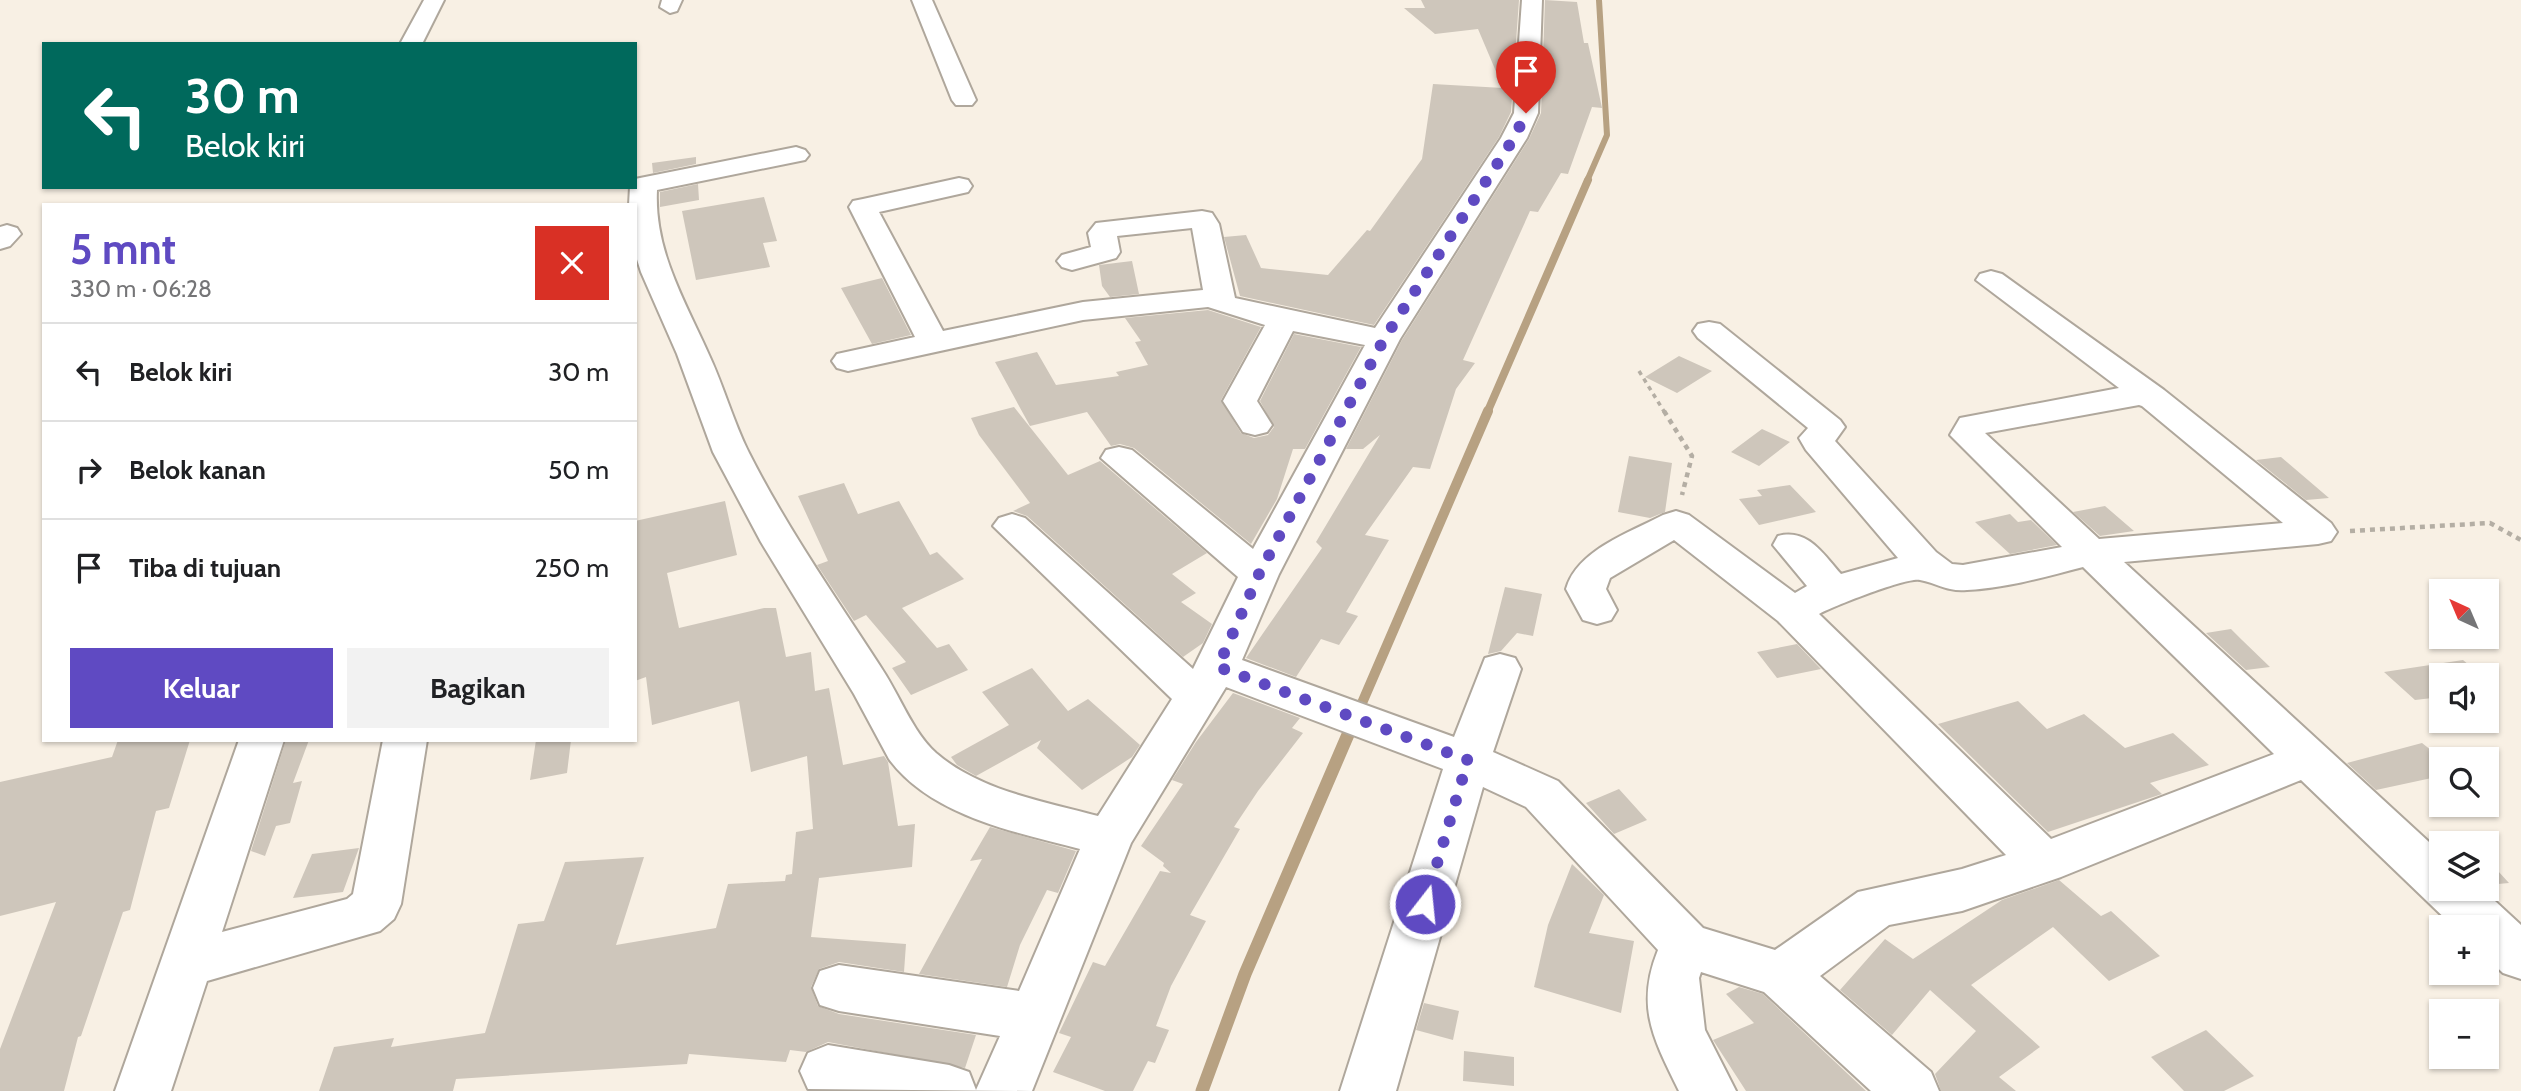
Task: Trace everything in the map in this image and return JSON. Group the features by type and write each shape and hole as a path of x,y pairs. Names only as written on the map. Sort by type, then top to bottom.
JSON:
{"street":[{"path":"412,42 434,0"},
{"path":"922,0 964,100"},
{"path":"1004,1091 1109,838 1207,681 1259,574 1384,339 1514,138 1526,113 1532,0"},
{"path":"796,155 644,185 641,206 645,244 712,396 726,440 829,623 872,688 906,748 920,766 973,798 1109,838"},
{"path":"933,342 863,207 959,186"},
{"path":"1072,261 1106,252 1102,233 1106,229 1202,219 1224,306 1384,339"},
{"path":"1991,280 2151,397 2318,532"},
{"path":"848,361 1096,309 1220,298"},
{"path":"1255,425 1240,401 1283,320"},
{"path":"1709,331 1828,427 1816,438 1818,443 1922,561 1941,575 1956,578 2032,566 2090,552 2318,532"},
{"path":"2151,397 2139,395 1968,428 1967,435 2429,872"},
{"path":"1119,458 1259,574"},
{"path":"1597,610 1586,589 1589,578 1597,569 1676,523 1792,611 2044,863"},
{"path":"1012,526 1207,681 1299,700 1457,757 1542,794 1686,945 1781,975 1911,1091"},
{"path":"1792,545 1833,590"},
{"path":"1792,611 1833,590 1904,571 1922,561"},
{"path":"1368,1091 1457,757 1500,669"},
{"path":"143,1091 261,742"},
{"path":"187,964 362,916 376,904 405,742"},
{"path":"1781,975 1876,907 1962,890 2044,863 2308,759"},
{"path":"2461,901 2521,957"},
{"path":"1686,945 1673,978 1678,1033 1708,1091"},
{"path":"839,988 1035,1017"},
{"path":"828,1071 949,1091"}],"path":[{"path":"1639,371 1692,456 1676,523"},
{"path":"2318,532 2490,523 2521,540"}],"building":[{"path":"1421,0 1519,0 1511,112 1499,137 1374,325 1240,296 1224,237 1246,235 1261,268 1328,275 1367,230 1370,231 1422,159 1433,84 1503,88 1478,29 1435,34 1404,8 1425,8"},
{"path":"1545,0 1577,2 1584,43 1588,43 1602,108 1592,107 1568,174 1561,173 1538,212 1530,211 1463,360 1475,363 1456,389 1430,469 1413,467 1365,535 1389,540 1346,612 1358,616 1339,645 1321,639 1296,677 1246,658 1322,548 1316,542 1380,435 1363,449 1346,449 1402,340 1529,139 1541,113"},
{"path":"696,157 696,164 653,173 652,163"},
{"path":"698,184 699,200 660,207 660,192"},
{"path":"764,197 777,241 763,243 770,267 696,280 682,211"},
{"path":"1132,261 1139,294 1110,297 1102,286 1099,265"},
{"path":"882,278 911,335 872,344 841,288"},
{"path":"1208,310 1261,327 1221,400 1241,433 1254,438 1268,435 1274,427 1260,401 1294,334 1361,347 1305,449 1293,449 1277,499 1251,544 1134,448 1120,444 1111,446 1087,412 1030,426 995,362 1037,352 1056,385 1119,376 1116,372 1148,365 1135,342 1141,341 1125,318"},
{"path":"1679,356 1712,371 1677,393 1645,377"},
{"path":"1014,407 1068,475 1100,461 1207,553 1172,574 1196,593 1181,602 1212,624 1203,643 1183,657 1027,516 1013,511 1030,503 979,435 971,418"},
{"path":"1762,429 1790,442 1759,466 1731,452"},
{"path":"1629,456 1672,463 1665,512 1650,518 1618,512"},
{"path":"2281,457 2329,498 2306,500 2256,460"},
{"path":"844,483 858,514 899,501 930,555 937,552 964,579 902,608 937,648 949,644 968,670 911,695 892,668 906,662 866,615 854,621 817,565 828,561 798,496"},
{"path":"1790,485 1816,512 1759,525 1739,499 1762,496 1757,490"},
{"path":"725,501 737,555 667,573 679,628 764,608 776,608 786,657 811,652 815,691 829,688 843,765 884,756 888,762 898,826 915,824 912,867 819,878 811,937 906,944 904,972 839,962 819,969 811,987 818,1006 839,1014 976,1035 965,1068 828,1042 806,1052 790,1050 786,1062 689,1054 687,1064 456,1079 453,1091 319,1091 334,1047 394,1038 391,1047 485,1033 518,924 544,921 565,862 644,857 616,945 716,928 728,884 785,881 786,875 792,874 796,832 813,829 807,756 751,772 739,701 652,725 646,677 637,680 637,521"},
{"path":"2105,506 2134,531 2100,536 2073,512"},
{"path":"2010,514 2018,522 2031,520 2057,545 2010,554 1975,522"},
{"path":"1505,587 1542,594 1533,636 1517,633 1501,651 1488,654"},
{"path":"2231,629 2270,667 2246,670 2206,633"},
{"path":"1797,644 1821,669 1777,678 1757,652"},
{"path":"2463,660 2467,663 2443,663"},
{"path":"2429,665 2429,698 2415,700 2384,672"},
{"path":"1032,668 1068,711 1088,699 1140,745 1132,757 1082,790 1037,748 1041,740 976,776 957,765 951,757 1009,725 982,692"},
{"path":"1233,693 1300,718 1292,728 1303,733 1234,827 1240,829 1190,915 1206,921 1171,986 1156,1026 1169,1030 1155,1063 1148,1061 1133,1091 1105,1091 1053,1072 1071,1037 1059,1033 1093,962 1105,966 1160,871 1171,873 1163,866 1164,863 1141,846 1183,784 1172,780 1196,742"},
{"path":"2018,701 2047,729 2084,714 2125,748 2173,733 2209,765 2150,783 2162,794 2048,832 1938,724"},
{"path":"117,742 189,742 169,808 156,811 130,910 123,912 81,1036 78,1037 64,1091 0,1091 0,1049 56,902 0,916 0,782 112,757"},
{"path":"285,742 308,742 293,783 302,781 290,823 276,826 265,856 251,851"},
{"path":"536,742 571,742 567,773 530,780"},
{"path":"2422,743 2429,749 2429,779 2376,790 2347,763"},
{"path":"1619,789 1647,820 1614,834 1586,803"},
{"path":"990,827 1076,851 1058,893 1047,890 1020,945 1007,987 919,974 982,859 970,861"},
{"path":"359,848 343,892 293,898 312,854"},
{"path":"1572,864 1604,895 1589,933 1634,941 1621,1013 1534,987 1548,925"},
{"path":"2499,872 2509,883 2499,884"},
{"path":"2059,880 2101,916 2111,911 2160,956 2109,981 2053,927 1971,985 2040,1047 1999,1077 2016,1091 1941,1091 1935,1074 1976,1031 1930,990 1892,1035 1840,990 1885,939 1913,959 2002,900"},
{"path":"1739,987 1763,994 1866,1091 1746,1091 1713,1040 1754,1023 1726,994"},
{"path":"1424,1003 1459,1011 1453,1040 1416,1030"},
{"path":"2206,1030 2254,1076 2224,1091 2184,1091 2151,1057"},
{"path":"1464,1051 1514,1057 1514,1086 1463,1081"}],"waterway":[{"path":"1587,181 1607,135 1599,0"},
{"path":"1487,413 1588,180"},
{"path":"1359,710 1488,411"},
{"path":"1202,1091 1245,974 1359,709"}],"route":[{"path":"1425,904 1468,760 1299,700 1218,667 1259,574 1384,339 1514,138 1526,113"}]}
